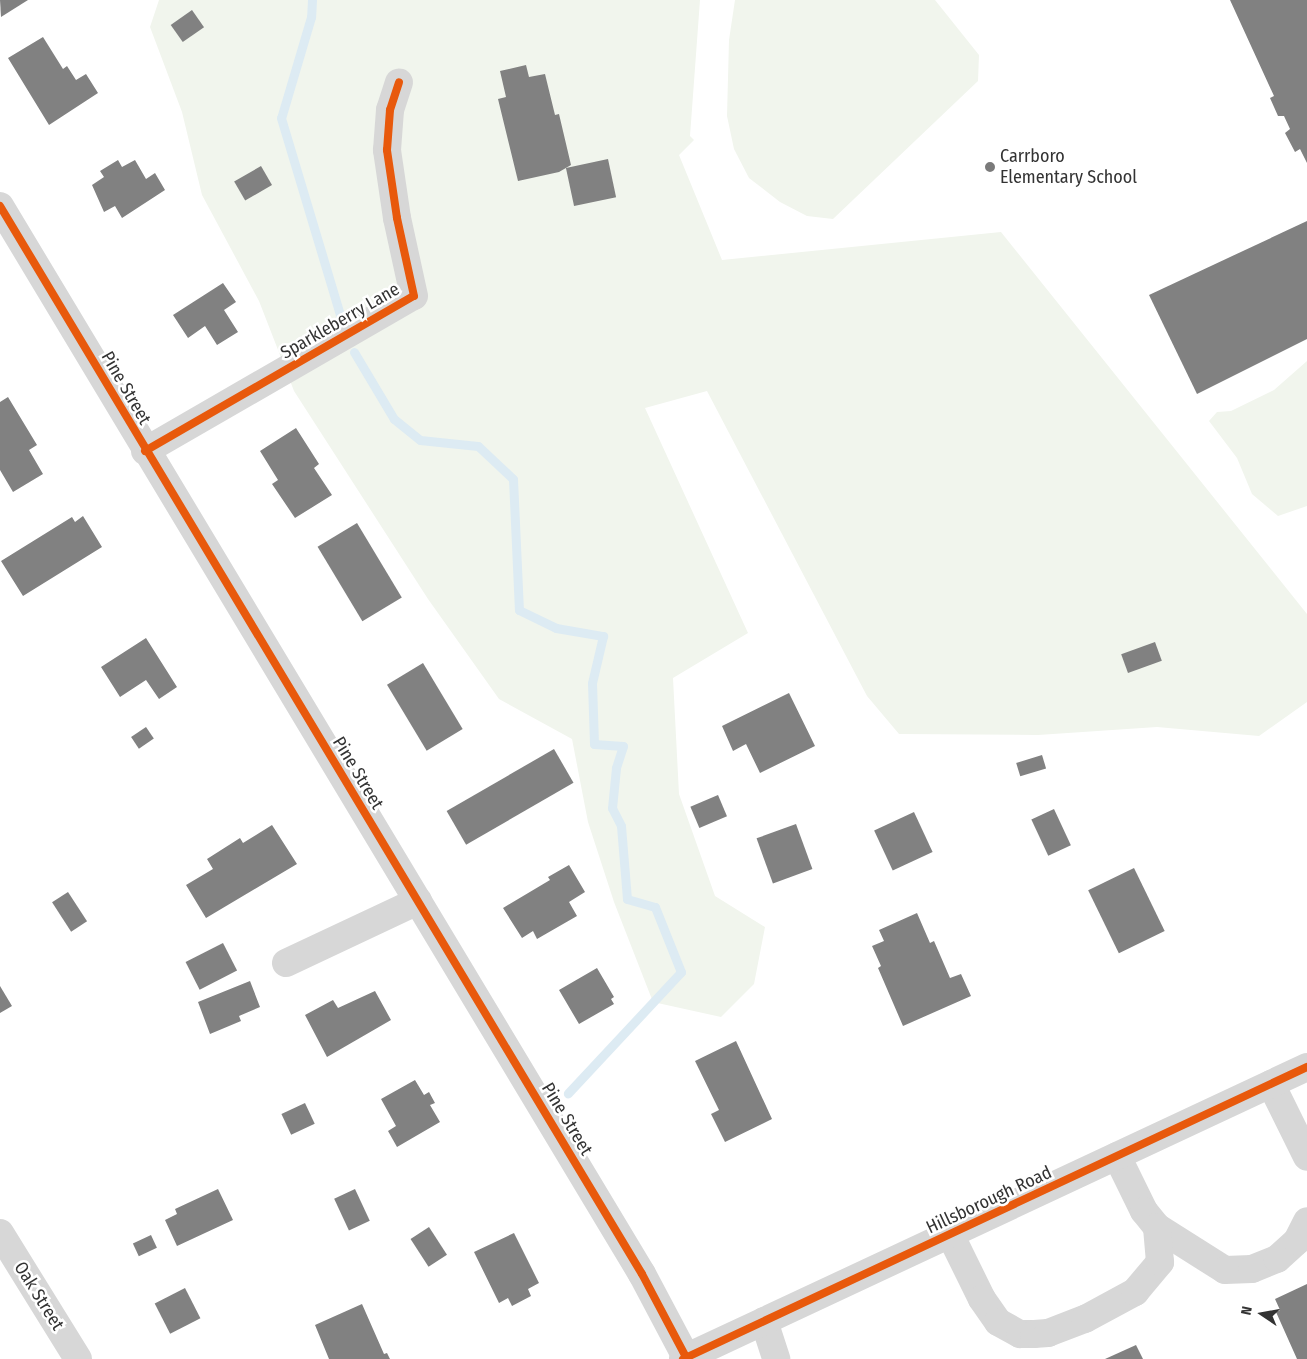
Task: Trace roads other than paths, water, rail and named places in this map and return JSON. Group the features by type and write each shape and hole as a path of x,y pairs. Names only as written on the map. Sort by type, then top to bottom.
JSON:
{"street":[{"name":"Sparkleberry Lane","path":"145,451 414,296 397,218 387,150 390,110 399,82"},
{"name":"Pine Street","path":"0,206 145,451 642,1274 685,1358"},
{"path":"286,964 418,901"},
{"name":"Hillsborough Road","path":"685,1358 1307,1067"},
{"path":"1271,1084 1307,1157"},
{"path":"1117,1156 1144,1210 1157,1227 1210,1263 1236,1270 1252,1268 1290,1250 1307,1221"},
{"path":"950,1234 982,1299 998,1322 1007,1330 1027,1334 1048,1333 1085,1319 1135,1292 1160,1262 1157,1227"},
{"name":"Oak Street","path":"0,1233 78,1359"},
{"path":"764,1321 776,1359"}],"waterway":[{"path":"312,0 311,17 281,118 341,318"},
{"path":"354,352 394,419 420,440 478,446 513,479 519,610 556,628 603,636 592,683 594,744 623,746 616,768 612,808 621,826 627,899 655,907 681,972 568,1093"}],"place":[{"name":"Carrboro Elementary School","path":"990,167"}]}
